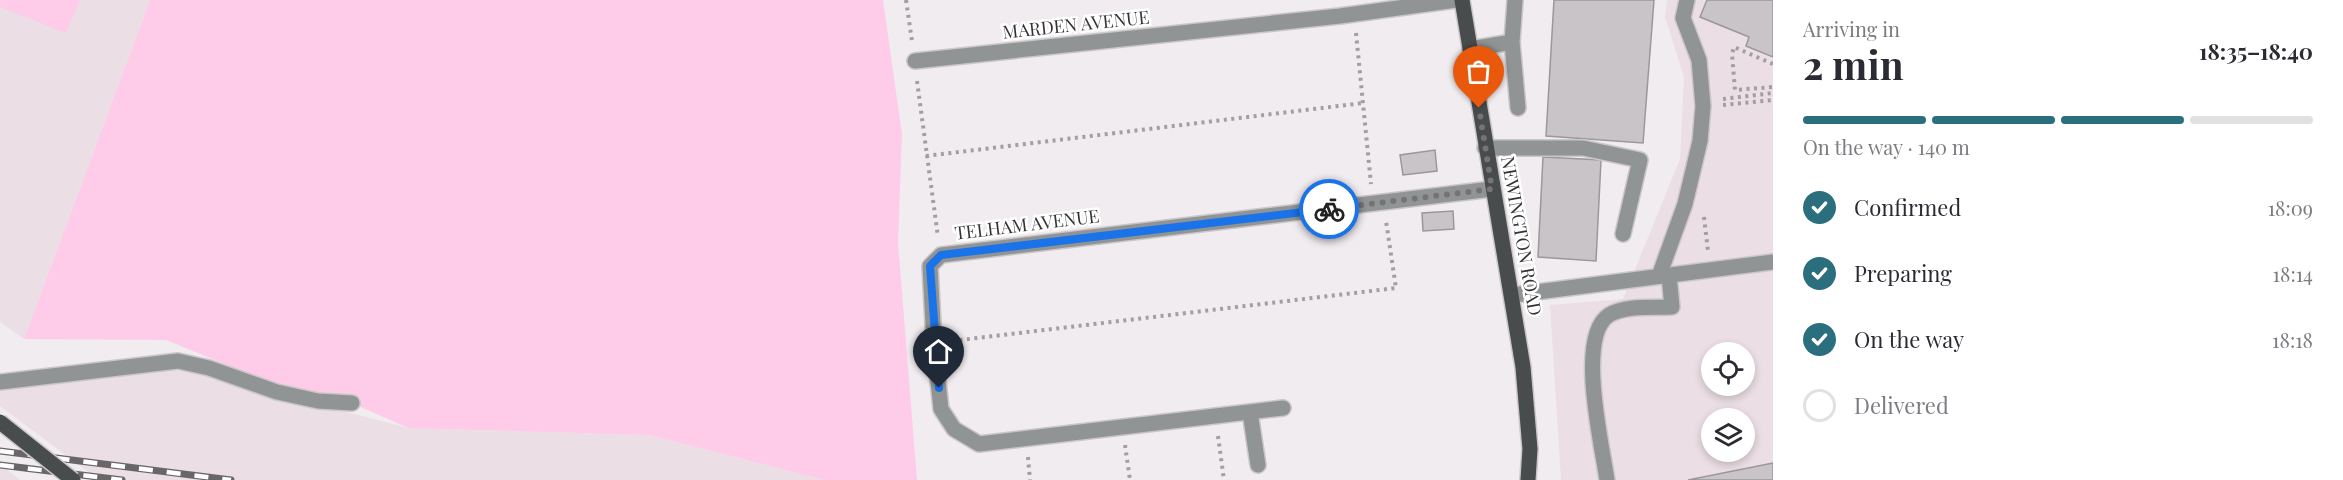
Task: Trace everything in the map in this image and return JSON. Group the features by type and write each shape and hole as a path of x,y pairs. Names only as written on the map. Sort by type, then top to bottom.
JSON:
{"main road":[{"name":"NEWINGTON ROAD","path":"1461,0 1492,189 1513,295 1530,449 1528,480"},
{"path":"0,422 73,480"}],"street":[{"name":"MARDEN AVENUE","path":"915,61 1354,14 1456,0"},
{"path":"1515,0 1512,42 1518,108"},
{"path":"1607,480 1593,375 1594,343 1599,325 1610,314 1672,307 1664,275 1685,204 1700,141 1703,106 1699,60 1683,18 1687,0"},
{"path":"1470,49 1512,42"},
{"path":"1485,148 1582,148 1640,160 1623,234"},
{"name":"TELHAM AVENUE","path":"1282,408 979,444 954,429 941,410 934,344 930,266 941,255 1492,189"},
{"path":"1513,295 1773,262"},
{"path":"0,382 178,361 209,368 277,392 318,401 352,403"},
{"path":"1250,412 1258,465"}],"path":[{"path":"906,0 941,255"},
{"path":"934,344 1396,288 1378,203 1363,103 1354,14"},
{"path":"1773,64 1734,47 1732,54 1735,90 1773,87"},
{"path":"1730,98 1773,93"},
{"path":"1719,106 1773,100"},
{"path":"926,156 1363,103"},
{"path":"1215,416 1224,480"},
{"path":"1123,427 1130,480"}],"shaded area":[{"path":"0,0 150,0 24,339 0,322"},
{"path":"0,0 80,0 66,33 0,7"},
{"path":"150,0 883,0 902,134 898,242 917,480 824,480 649,435 408,428 352,403 274,384 166,340 24,339"},
{"path":"1667,0 1773,0 1773,480 1561,480 1550,305 1623,299 1680,159 1684,77 1665,17"},
{"path":"175,367 408,428 649,435 824,480 99,480 0,406 0,386"},
{"path":"0,464 20,480 0,480"}],"building":[{"path":"1554,0 1654,0 1643,143 1546,136"},
{"path":"1707,0 1773,0 1773,57 1746,46 1749,37 1700,17"},
{"path":"1435,150 1437,171 1403,175 1400,155"},
{"path":"1543,157 1601,160 1596,261 1538,257"},
{"path":"1453,211 1454,229 1423,231 1422,213"},
{"path":"1773,463 1773,480 1688,480"}],"railway":[{"path":"0,451 231,480"},
{"path":"0,465 122,480"}],"way so far":[{"path":"1329,209 1492,189 1479,108"}],"route":[{"path":"939,388 930,266 941,255 1329,209"}]}
